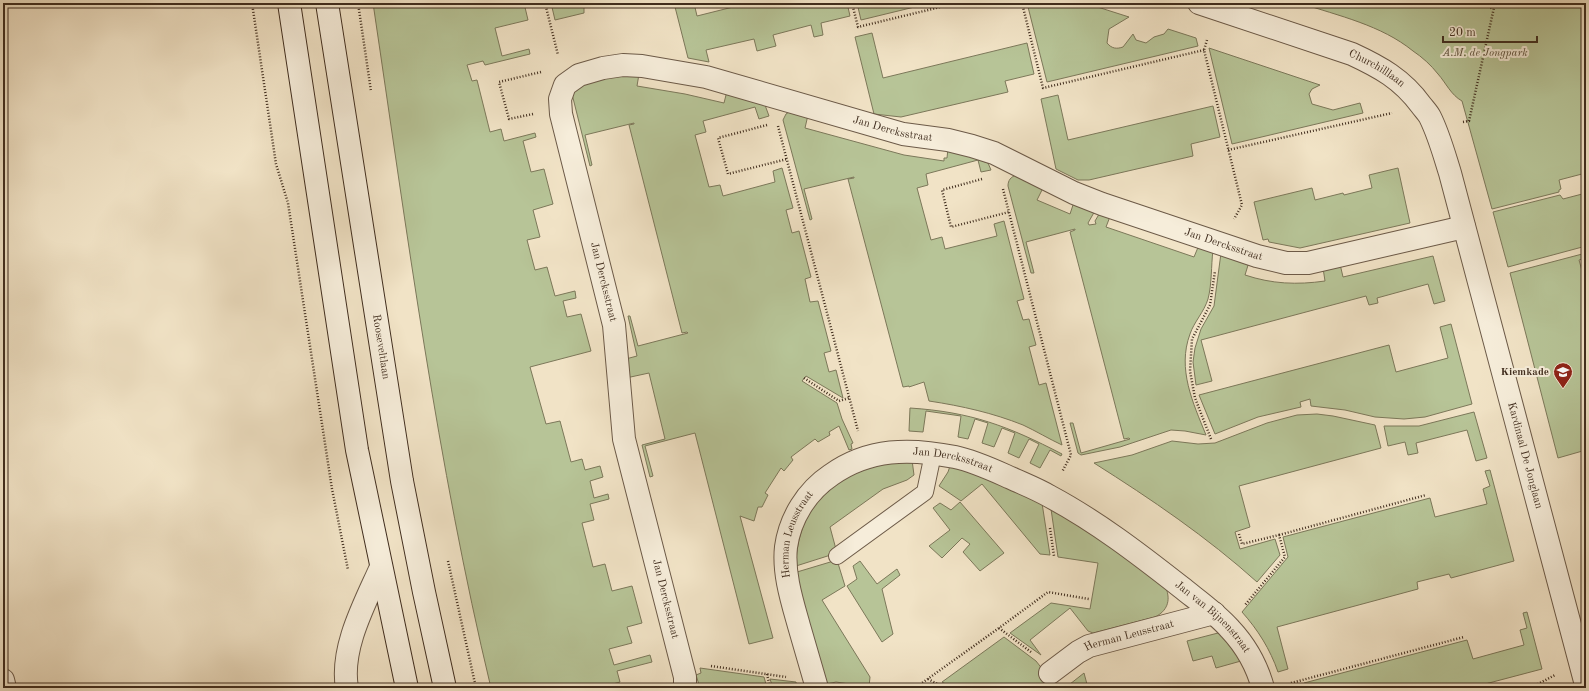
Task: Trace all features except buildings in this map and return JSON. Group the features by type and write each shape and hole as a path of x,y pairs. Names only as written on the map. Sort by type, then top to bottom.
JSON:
{"street":[{"path":"289,3 357,450 380,567 407,688"},
{"name":"Rooseveltlaan","path":"327,3 402,481 445,688"},
{"name":"Churchilllaan","path":"1199,3 1352,54 1390,73 1412,93 1429,116 1450,173 1464,227"},
{"name":"Jan Dercksstraat","path":"685,688 685,677 624,439 614,325 560,107 563,76 579,75 603,68 623,65 642,66 706,77 903,134 948,140 994,153 1074,193 1257,256 1286,263 1308,263 1464,227"},
{"name":"Kardinaal De Jonglaan","path":"1464,227 1583,661 1586,685"},
{"name":"Jan Dercksstraat","path":"865,457 881,453 910,451 956,457 986,466 1049,496 1097,525 1145,558"},
{"name":"Herman Leusstraat","path":"815,680 791,598 786,548 792,525 801,505 820,482 842,466 865,457"},
{"name":"Jan van Bijnenstraat","path":"1145,558 1220,620 1246,650 1258,671 1263,688"},
{"path":"347,688 345,665 358,616 380,567"},
{"name":"Herman Leusstraat","path":"1050,673 1078,652 1089,646 1220,620"},
{"path":"3,680 5,688"}],"lane":[{"path":"837,556 925,492 932,454"}],"path":[{"path":"252,3 276,164 288,203 332,489 349,574"},
{"path":"358,3 372,96"},
{"path":"545,3 563,76 500,82 509,119 560,107"},
{"path":"852,3 858,26 956,3"},
{"path":"1022,3 1043,88 1204,50"},
{"path":"1484,3 1493,9"},
{"path":"1435,129 1469,121 1495,3"},
{"path":"1207,40 1204,50 1242,205 1218,243 1210,305 1192,339 1190,354 1190,371 1194,392 1211,439"},
{"path":"770,95 865,457"},
{"path":"1228,150 1422,107"},
{"path":"777,122 718,138 728,174 787,159"},
{"path":"994,153 1071,455 1049,496"},
{"path":"999,175 942,190 951,227 1009,212"},
{"path":"804,378 839,401 849,398"},
{"path":"1240,534 1242,544 1426,495"},
{"path":"1220,620 1285,557 1279,535"},
{"path":"447,556 476,688"},
{"path":"915,688 1048,592 1049,588"},
{"path":"1048,592 1089,599"},
{"path":"999,628 1040,659 1050,673"},
{"path":"1286,684 1464,637"},
{"path":"681,661 815,680"},
{"path":"1523,688 1538,684 1583,661"},
{"path":"767,674 770,688"},
{"path":"928,679 945,688"}],"green space":[{"path":"373,3 524,3 528,20 495,28 502,56 529,49 530,54 485,65 483,61 467,65 472,81 477,80 490,132 501,129 504,141 535,133 536,137 523,141 531,172 544,169 553,204 533,210 540,237 527,240 535,270 547,267 555,296 575,291 576,298 563,301 567,317 581,314 591,351 530,367 546,424 560,421 571,462 582,459 585,470 600,466 603,477 590,481 594,498 608,494 609,499 590,504 594,520 582,523 593,567 605,564 612,591 632,586 642,623 627,627 632,643 609,649 614,665 650,655 652,662 617,671 620,682 609,685 609,688 491,688 455,518 424,347"},
{"path":"551,3 593,4 584,6 584,13 555,20"},
{"path":"674,3 694,3 697,16 749,3 847,3 850,16 821,23 823,35 814,37 811,25 773,35 776,46 757,51 754,39 706,50 709,62 688,58"},
{"path":"857,3 931,3 861,20"},
{"path":"1027,3 1085,3 1129,17 1109,29 1107,43 1115,48 1123,47 1133,34 1136,40 1146,43 1154,37 1164,34 1168,29 1196,38 1198,46 1047,82"},
{"name":"A.M. de Jongpark","path":"1300,3 1586,3 1586,187 1582,174 1559,180 1561,189 1559,192 1492,209 1462,101 1452,92 1432,67 1401,42 1387,34 1359,22"},
{"path":"872,33 883,78 1027,43 1034,74 1005,81 1008,92 901,117 874,114 855,37"},
{"path":"1209,48 1320,85 1312,89 1309,94 1312,104 1333,110 1360,103 1363,113 1232,144"},
{"path":"639,74 637,86 685,94 724,103 727,91 765,105 769,116 759,119 755,107 703,121 706,132 695,135 709,187 720,185 723,196 775,182 773,171 782,168 793,208 786,210 792,233 799,231 811,277 805,279 810,302 818,301 831,351 824,353 829,372 836,370 843,398 806,376 802,381 837,403 842,419 853,443 851,444 852,449 849,450 839,426 829,432 830,435 818,442 815,439 791,457 793,460 784,471 781,468 765,493 768,495 762,507 758,507 754,521 740,516 773,638 749,644 695,433 645,446 653,476 650,477 642,445 665,439 649,373 626,378 622,360 637,356 628,316 630,316 638,346 688,333 682,333 629,125 634,123 585,135 592,165 590,166 572,94 578,88 594,80 611,76"},
{"path":"1058,95 1068,140 1213,106 1220,137 1191,144 1193,156 1089,180 1078,180 1056,169 1041,99"},
{"path":"789,112 808,115 805,128 904,155 944,161 944,158 947,158 948,148 988,163 991,170 981,172 978,160 926,174 928,185 917,188 931,240 942,237 945,249 997,236 994,224 1004,221 1024,299 1017,301 1023,320 1029,319 1036,345 1029,347 1039,385 1046,383 1062,445 1023,425 989,413 929,401 924,382 909,387 903,387 848,179 854,177 804,189 812,219 810,220 783,120"},
{"path":"1398,168 1410,223 1300,248 1269,242 1268,239 1263,240 1254,202 1312,188 1315,200 1343,193 1344,195 1372,188 1369,175"},
{"path":"1016,175 1043,188 1037,200 1070,214 1074,202 1096,209 1088,223 1089,225 1096,224 1095,221 1101,211 1111,214 1106,227 1194,257 1199,245 1213,250 1208,299 1190,334 1186,347 1185,360 1188,386 1206,435 1171,430 1120,447 1081,455 1078,453 1070,423 1073,423 1081,453 1130,439 1124,439 1070,232 1075,229 1026,242 1034,273 1031,273 1008,186 1010,179"},
{"path":"1586,193 1586,246 1508,267 1493,212 1560,195 1563,199"},
{"path":"1221,253 1249,262 1245,275 1285,283 1325,281 1323,268 1340,264 1343,277 1433,256 1445,301 1434,304 1428,284 1377,298 1378,303 1369,305 1366,296 1201,340 1212,381 1196,385 1193,362 1195,348 1201,329 1214,306"},
{"name":"Kiemkade","path":"1586,253 1586,258 1579,260 1586,285 1586,450 1558,458 1510,273"},
{"path":"1451,324 1472,404 1425,417 1404,419 1375,417 1345,410 1311,406 1310,399 1300,402 1301,407 1258,417 1215,434 1199,395 1389,345 1396,372 1448,358 1440,327"},
{"path":"910,408 952,413 989,422 1006,428 1062,454 1061,456 1050,450 1040,468 1030,463 1039,444 1029,439 1019,458 1008,453 1015,433 1002,428 994,447 982,443 988,423 975,419 968,439 958,437 961,416 926,411 923,432 909,431"},
{"path":"1474,412 1487,458 1476,461 1467,430 1416,443 1418,453 1408,455 1405,442 1388,446 1384,426 1419,426"},
{"path":"1317,414 1375,425 1381,448 1239,486 1250,527 1235,532 1240,549 1275,539 1280,555 1257,582 1218,549 1178,519 1094,463 1132,455 1172,441 1198,444 1215,443 1267,423 1297,415"},
{"path":"912,460 914,475 907,480 883,489 830,527 837,553 796,566 797,549 806,520 814,506 835,484 848,475 863,468 880,464"},
{"path":"950,466 972,472 1042,503 1050,555 1040,554 982,484 961,501 939,486"},
{"path":"1490,470 1514,561 1451,578 1449,574 1417,582 1418,589 1277,627 1288,669 1278,672 1263,640 1242,612 1288,557 1283,537 1430,498 1435,517 1487,504 1483,489 1490,486 1485,471"},
{"path":"960,502 1004,553 980,571 963,552 970,544 962,538 942,558 929,546 950,530 933,508 940,503 951,510"},
{"path":"1051,509 1095,536 1166,588 1168,601 1165,609 1155,617 1093,633 1088,631 1070,608 1030,640 1041,655 1010,633 1051,603 1090,609 1098,563 1058,557"},
{"path":"837,560 845,586 822,600 870,677 869,687 836,682 827,684 798,584 797,572"},
{"path":"860,561 877,584 897,569 900,575 882,589 893,634 882,642 847,586 857,579 853,566"},
{"path":"1527,612 1542,669 1470,688 1305,688 1304,683 1467,640 1473,659 1524,645 1520,630 1527,628 1523,613"},
{"path":"1218,633 1225,638 1241,661 1216,668 1212,656 1193,661 1187,641"},
{"path":"1004,637 1036,661 1055,685 1052,688 953,688 942,682"},
{"path":"700,668 764,677 767,688 700,688 696,675 701,673"},
{"path":"1084,673 1088,688 1065,688"},
{"path":"770,679 796,682 797,688 773,688"}],"place":[{"name":"Kiemkade","path":"1563,389"}]}
